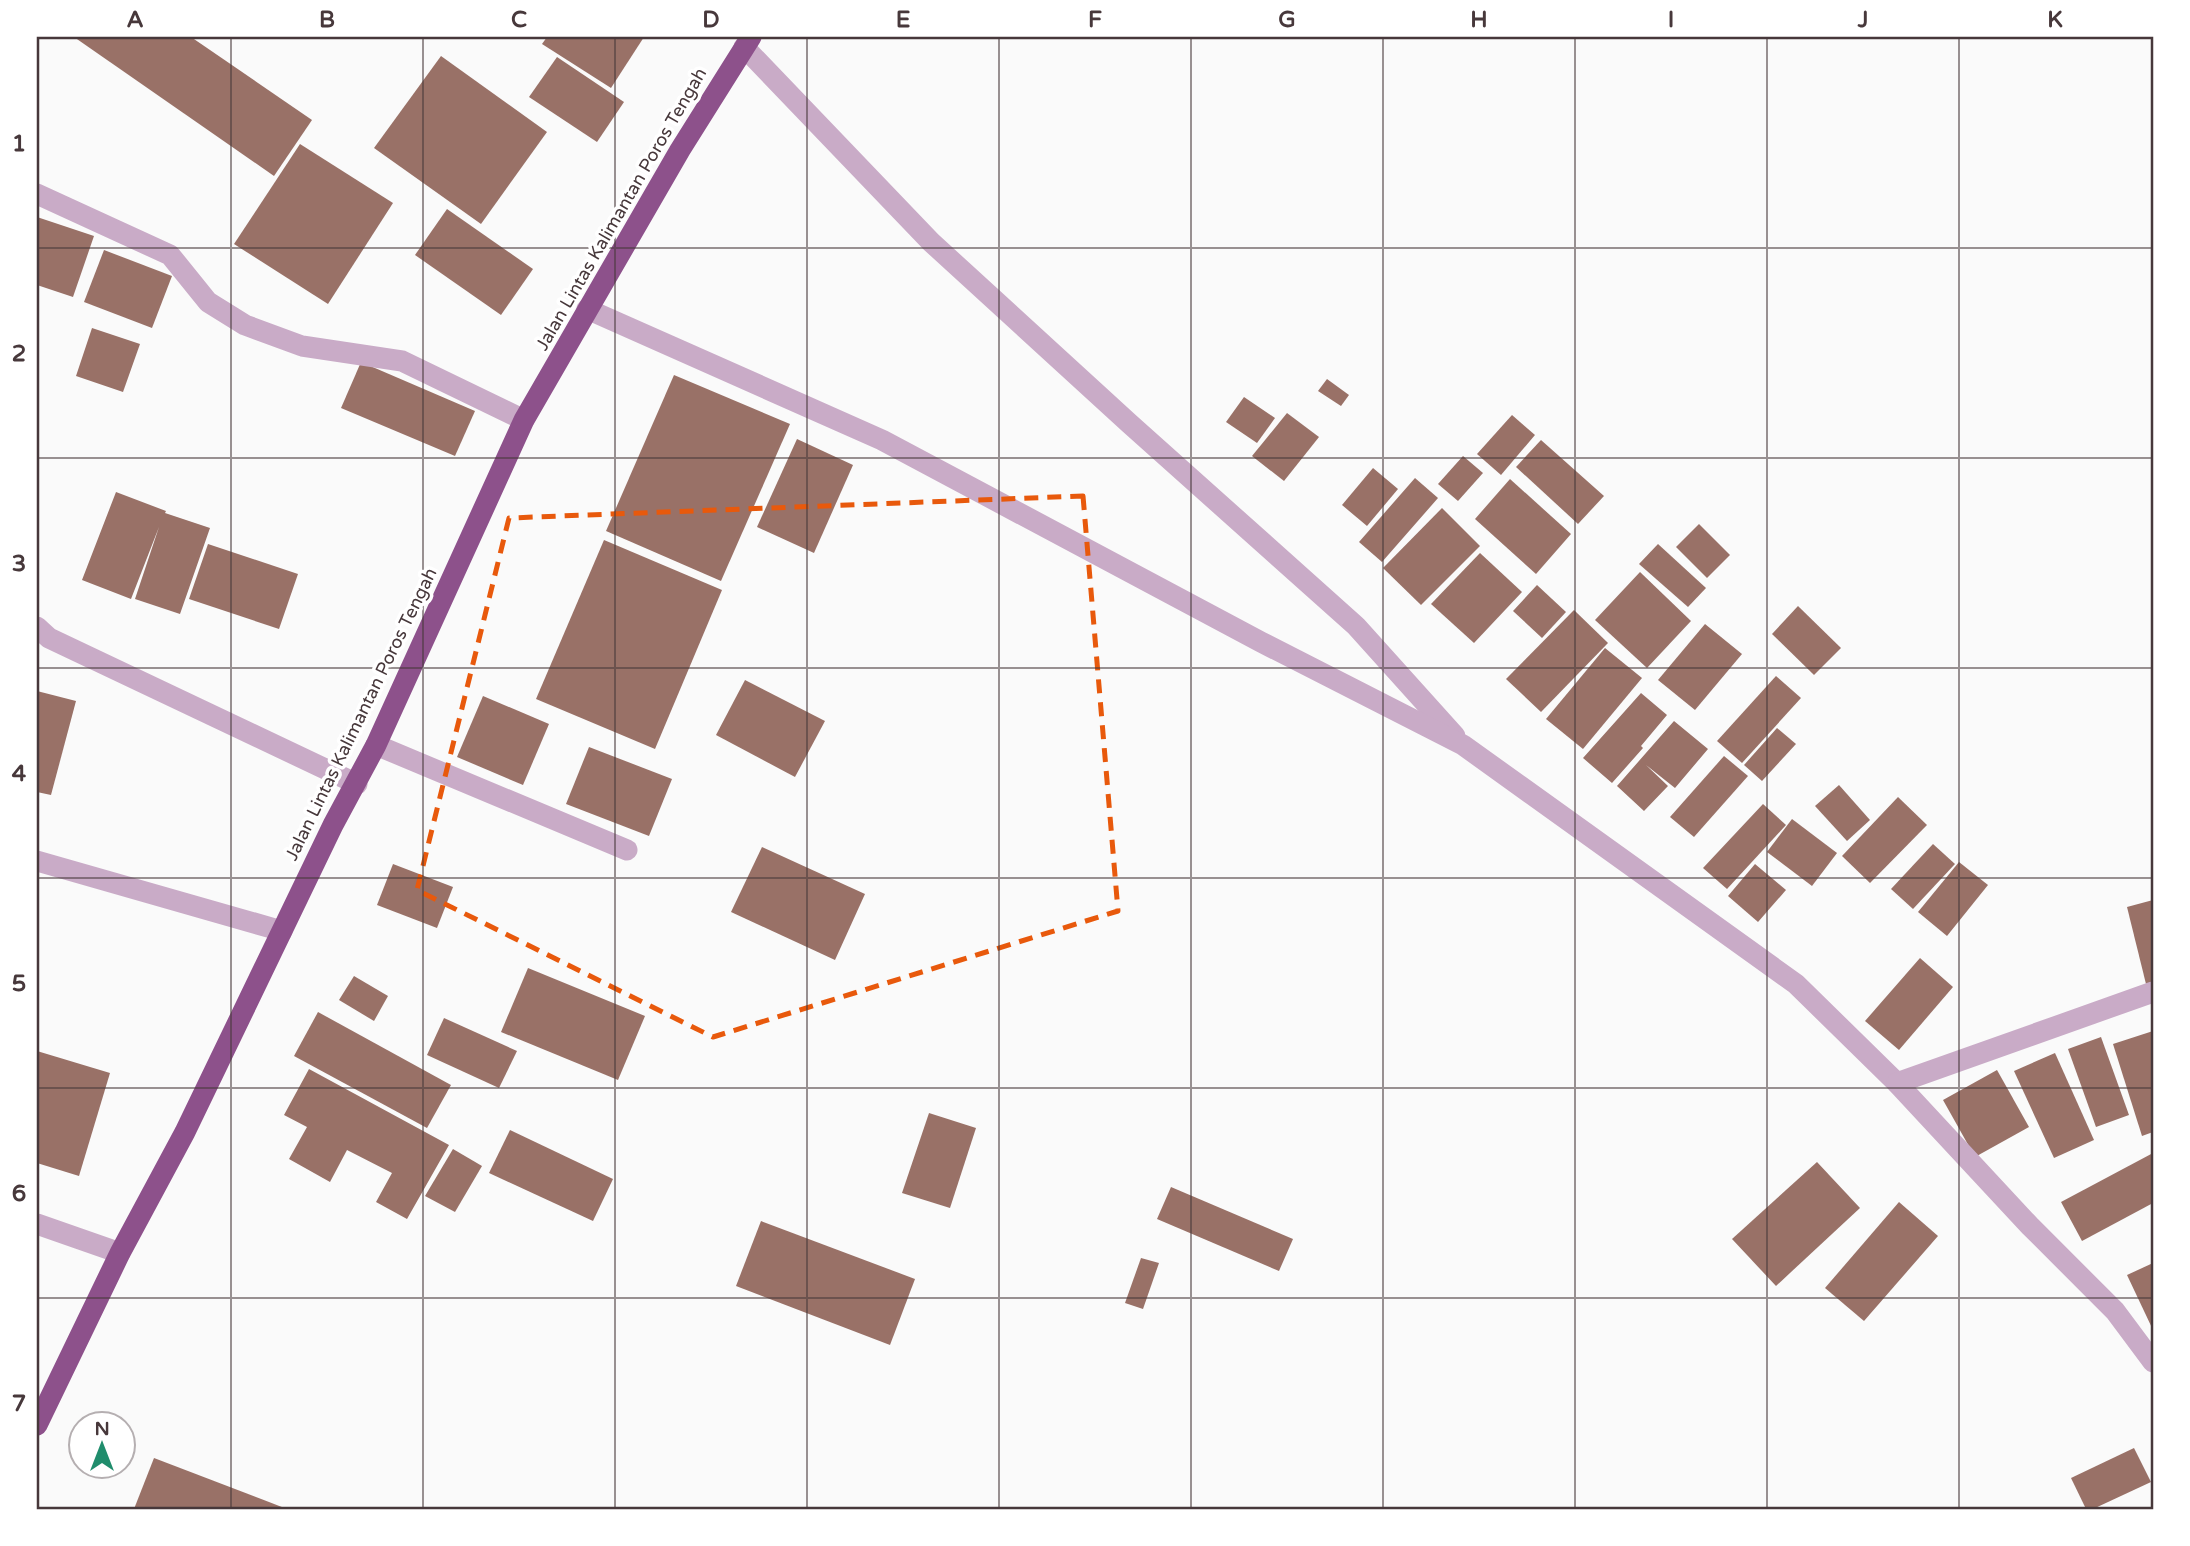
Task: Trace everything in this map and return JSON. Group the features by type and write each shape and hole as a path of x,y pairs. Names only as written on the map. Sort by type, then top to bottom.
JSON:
{"highway":[{"name":"Jalan Lintas Kalimantan Poros Tengah","path":"37,1425 120,1253 184,1132 333,825 376,745 524,420 680,150 748,42"}],"street":[{"path":"748,42 931,242 1356,626 1463,745"},
{"path":"37,194 170,255 208,302 245,325 302,346 402,361 524,420"},
{"path":"587,309 881,440 1261,642 1463,745 1796,984 1897,1083 2030,1226 2115,1311 2153,1362"},
{"path":"37,626 49,638 357,784"},
{"path":"376,745 627,850"},
{"path":"37,861 282,931"},
{"path":"1897,1083 2153,992"},
{"path":"37,1224 120,1253"}],"highlighted area":[{"path":"1083,496 1118,911 713,1037 417,890 509,518"}],"building":[{"path":"74,37 191,37 312,120 274,176"},
{"path":"547,37 644,37 611,88 542,44"},
{"path":"441,56 547,132 481,224 374,148"},
{"path":"557,57 624,102 597,142 529,97"},
{"path":"300,144 393,203 328,304 234,244"},
{"path":"447,209 533,269 501,315 415,255"},
{"path":"37,217 94,236 73,297 37,285"},
{"path":"104,250 172,276 152,328 84,302"},
{"path":"92,328 140,344 123,392 76,376"},
{"path":"361,362 475,411 455,456 341,408"},
{"path":"674,375 790,424 721,581 606,531"},
{"path":"1327,379 1349,395 1341,406 1318,391"},
{"path":"1244,397 1275,418 1257,443 1226,422"},
{"path":"1287,413 1319,437 1284,481 1252,456"},
{"path":"1512,415 1535,435 1501,475 1477,454"},
{"path":"797,439 853,465 814,553 757,527"},
{"path":"1541,440 1604,496 1578,524 1516,467"},
{"path":"1463,456 1483,473 1458,501 1438,484"},
{"path":"1373,468 1398,489 1367,526 1342,505"},
{"path":"1415,478 1438,498 1382,562 1359,542"},
{"path":"1510,479 1571,534 1536,574 1475,519"},
{"path":"116,492 210,528 180,614 135,599 159,527 131,599 82,580"},
{"path":"1442,508 1480,546 1421,605 1383,568"},
{"path":"1699,524 1730,555 1707,578 1676,547"},
{"path":"604,540 722,590 655,749 536,699"},
{"path":"208,544 298,574 279,629 189,599"},
{"path":"1658,544 1706,588 1688,607 1639,564"},
{"path":"1480,553 1522,592 1474,643 1431,604"},
{"path":"1640,572 1691,621 1647,668 1595,620"},
{"path":"1537,585 1566,612 1542,638 1513,611"},
{"path":"1798,606 1841,648 1814,675 1772,634"},
{"path":"1574,610 1608,643 1541,712 1506,679"},
{"path":"1705,624 1742,654 1695,710 1658,680"},
{"path":"1605,648 1642,678 1583,749 1546,719"},
{"path":"1776,676 1801,698 1742,763 1717,741"},
{"path":"745,680 825,721 795,777 716,735"},
{"path":"37,691 76,701 51,795 37,792"},
{"path":"1641,693 1667,715 1612,783 1583,758"},
{"path":"483,696 549,724 523,785 457,757"},
{"path":"1674,721 1708,749 1675,788 1646,765 1668,786 1644,811 1617,786"},
{"path":"1777,728 1796,744 1762,781 1744,765"},
{"path":"589,747 672,779 649,836 566,804"},
{"path":"1724,756 1748,776 1694,837 1670,817"},
{"path":"1839,785 1870,820 1847,841 1815,806"},
{"path":"1898,797 1927,825 1870,883 1842,856"},
{"path":"1763,804 1786,825 1727,889 1703,868"},
{"path":"1792,819 1837,853 1812,886 1767,852"},
{"path":"1933,844 1955,864 1913,909 1891,889"},
{"path":"762,847 865,894 835,960 731,912"},
{"path":"1959,862 1988,885 1947,936 1918,912"},
{"path":"393,864 453,887 437,928 377,905"},
{"path":"1755,864 1786,890 1758,922 1728,896"},
{"path":"2153,900 2153,982 2146,984 2127,907"},
{"path":"1920,958 1953,987 1899,1050 1865,1021"},
{"path":"528,968 645,1016 618,1080 501,1032"},
{"path":"354,976 388,996 374,1021 339,1000"},
{"path":"318,1012 451,1085 427,1128 294,1056"},
{"path":"444,1018 517,1051 499,1088 427,1055"},
{"path":"2153,1031 2153,1132 2142,1136 2113,1044"},
{"path":"2101,1037 2129,1115 2096,1127 2068,1049"},
{"path":"37,1051 110,1073 79,1176 37,1163"},
{"path":"2055,1053 2094,1140 2054,1158 2014,1071"},
{"path":"309,1069 449,1145 407,1219 376,1202 392,1173 347,1150 330,1182 289,1159 307,1127 284,1115"},
{"path":"1997,1070 2029,1127 1975,1157 1943,1100"},
{"path":"929,1113 976,1128 950,1208 902,1193"},
{"path":"510,1130 613,1179 593,1221 489,1173"},
{"path":"453,1149 482,1166 455,1212 425,1196"},
{"path":"2153,1153 2153,1203 2082,1241 2061,1202"},
{"path":"1817,1162 1860,1208 1776,1286 1732,1239"},
{"path":"1171,1187 1293,1239 1279,1271 1157,1219"},
{"path":"1899,1202 1938,1236 1864,1321 1825,1288"},
{"path":"761,1221 915,1279 890,1345 736,1286"},
{"path":"1141,1258 1159,1263 1143,1309 1125,1303"},
{"path":"2153,1263 2153,1330 2127,1275"},
{"path":"2134,1448 2151,1482 2093,1509 2086,1509 2071,1478"},
{"path":"154,1458 269,1502 287,1509 134,1509"}]}
